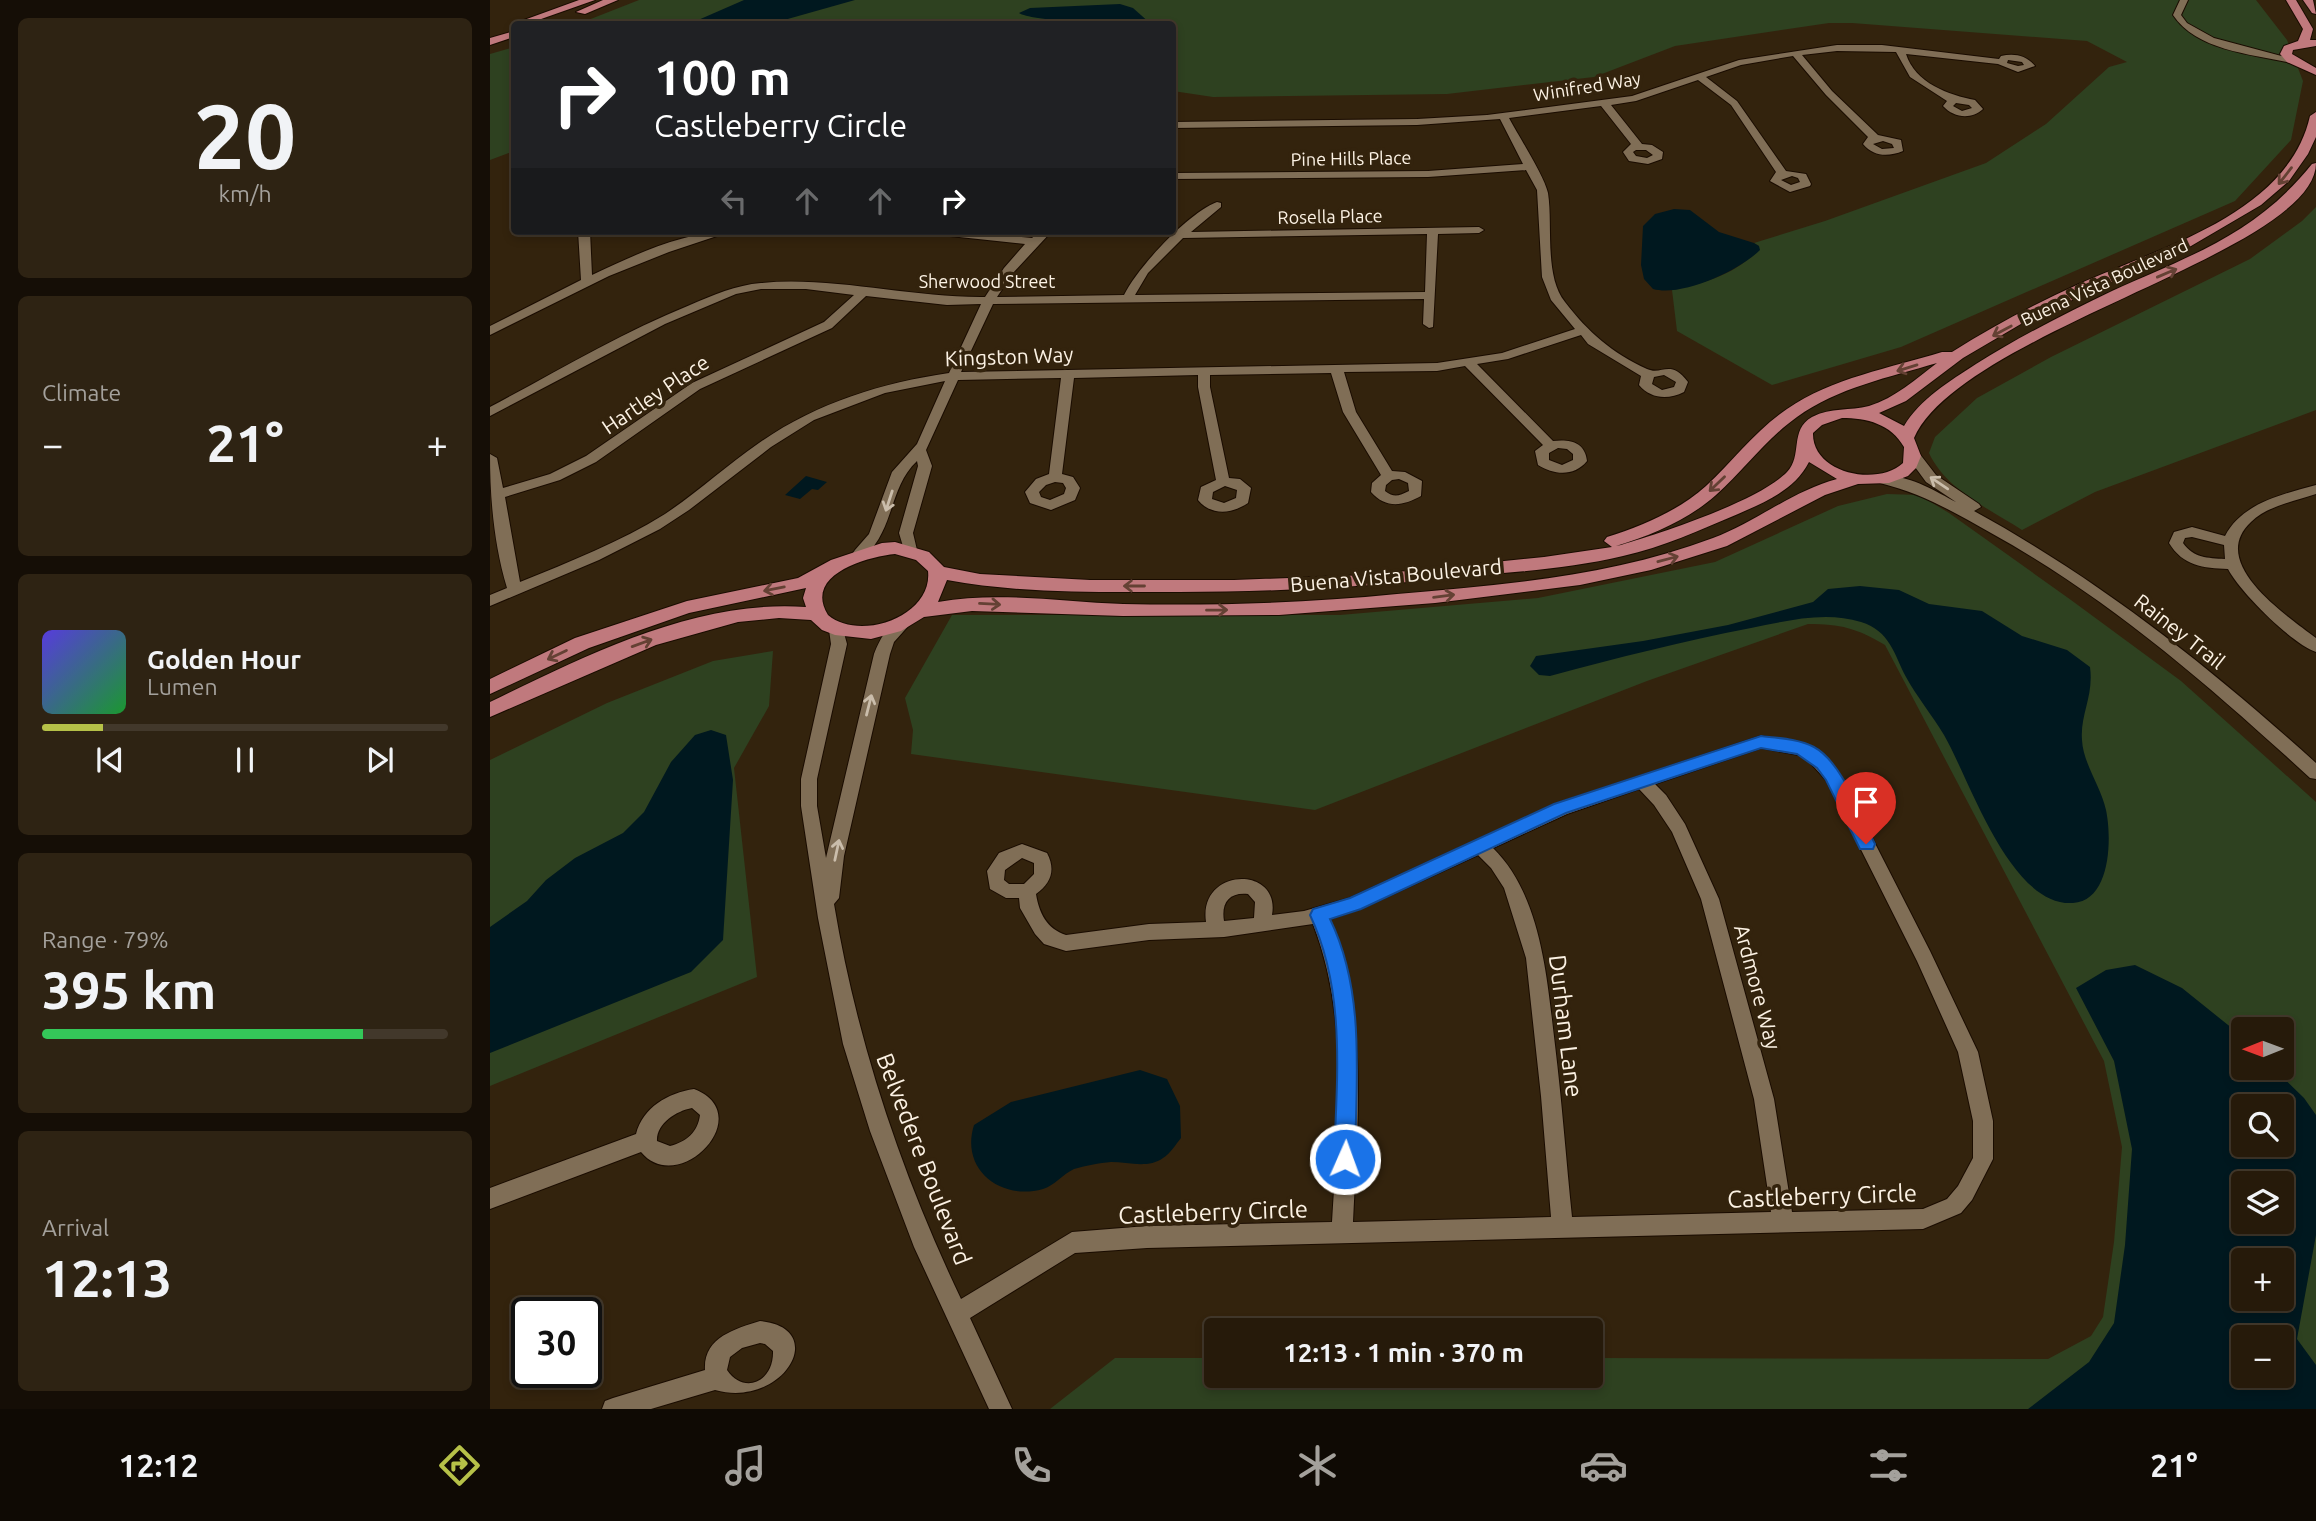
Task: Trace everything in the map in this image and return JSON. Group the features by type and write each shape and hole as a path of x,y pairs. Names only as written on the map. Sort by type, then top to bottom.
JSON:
{"main road":[{"path":"529,21 590,0"},
{"path":"553,21 613,0"},
{"path":"2291,0 2308,29 2303,43 2289,54 2316,72"},
{"path":"2308,0 2316,11"},
{"path":"490,33 511,27"},
{"path":"490,42 511,35"},
{"path":"2303,43 2316,43"},
{"name":"Buena Vista Boulevard","path":"1859,413 1881,410 1897,402 1934,370 1972,346 2083,288 2187,244 2241,214 2280,184 2314,132 2316,116"},
{"name":"Buena Vista Boulevard","path":"1907,437 1912,422 1930,404 1996,356 2121,293 2209,255 2268,218 2306,182 2316,167"},
{"path":"1544,563 1622,538 1671,517 1709,492 1770,431 1805,405 1849,385 1972,346"},
{"path":"1859,413 1878,418 1907,437 1914,456 1910,466 1900,475 1885,480 1854,480 1826,470 1815,462 1803,444 1804,432 1811,422 1824,416 1859,413"},
{"name":"Buena Vista Boulevard","path":"937,572 980,580 1090,586 1234,586 1368,581 1544,563 1633,547 1677,534 1763,496 1794,475 1803,457 1803,444"},
{"name":"Buena Vista Boulevard","path":"922,611 972,603 1119,610 1277,608 1409,600 1541,584 1604,574 1681,555 1768,521 1816,490 1854,480"},
{"path":"490,687 582,643 687,607 803,583 836,564 877,548 910,550"},
{"name":"Buena Vista Boulevard","path":"837,630 870,633 904,623 922,611 933,598 938,584 937,572 932,562 910,550"},
{"path":"836,564 815,589 813,602 816,614 824,624 837,630"},
{"path":"490,710 557,677 658,638 722,619 771,611 797,610 816,614"}],"street":[{"path":"2184,0 2177,15 2180,22 2192,31 2224,43 2289,54"},
{"name":"Winifred Way","path":"1176,125 1417,122 1503,116 1642,97 1739,63 1796,52 1853,47 2001,62"},
{"path":"1900,50 1904,63 1913,74 1952,100"},
{"path":"1796,52 1829,93 1875,138"},
{"path":"1699,77 1738,108 1764,153 1782,173"},
{"path":"1604,103 1638,146"},
{"path":"1503,116 1531,167 1544,198 1547,264 1552,290 1566,314 1581,331 1608,352 1648,375"},
{"name":"Pine Hills Place","path":"1176,176 1416,174 1531,167"},
{"path":"1128,298 1142,274 1181,235 1217,205"},
{"name":"Rosella Place","path":"1181,235 1479,230"},
{"path":"1429,324 1433,232"},
{"path":"584,235 587,281"},
{"path":"490,331 587,281 704,235"},
{"path":"968,235 1034,242"},
{"path":"860,553 878,534 896,477 904,464 920,450 955,376 970,334 988,300 1011,266 1042,235"},
{"name":"Sherwood Street","path":"490,412 661,321 733,291 775,285 935,300 1429,295"},
{"name":"Hartley Place","path":"499,494 555,477 591,459 696,386 828,325 862,293"},
{"name":"Kingston Way","path":"490,601 655,526 706,492 766,444 810,418 886,388 955,376 1437,367 1469,363 1533,348 1581,331"},
{"path":"1469,363 1550,445"},
{"path":"1337,369 1338,380 1348,406 1388,476"},
{"path":"1204,371 1204,387 1223,482"},
{"path":"1055,478 1068,373"},
{"path":"910,550 906,533 925,466 920,450"},
{"name":"Rainey Trail","path":"1914,456 1918,467 1926,474 2172,649 2241,704 2316,773"},
{"path":"490,458 499,494 505,556 515,590"},
{"name":"Rainey Trail","path":"1885,480 1914,486 2008,534"},
{"path":"2316,489 2259,509 2238,524 2231,542 2233,564 2250,592 2316,646"},
{"path":"2231,542 2192,533 2179,535 2176,543 2180,552 2189,559 2200,563 2233,564"},
{"name":"Belvedere Boulevard","path":"827,918 835,856 882,654 888,639 904,623"},
{"name":"Belvedere Boulevard","path":"837,630 839,644 809,779 809,806 827,918 853,1044 880,1131 925,1247 1001,1409"},
{"name":"Castleberry Circle","path":"957,1314 1072,1243 1147,1237 1923,1219 1954,1206 1965,1193 1983,1159 1983,1121 1968,1052 1924,957 1832,776 1810,752 1761,742 1560,808 1354,904 1319,915 1262,924 1149,932 1066,943 1050,938 1041,929 1029,908 1027,891"},
{"name":"Ardmore Way","path":"1642,782 1660,800 1679,829 1710,898 1764,1099 1783,1222"},
{"name":"Durham Lane","path":"1480,846 1497,863 1512,886 1535,958 1551,1096 1562,1227"},
{"path":"1216,929 1214,907 1217,898 1235,886 1252,888 1260,894 1265,906 1262,924"},
{"path":"1319,915 1332,942 1348,1027 1342,1232"},
{"path":"490,1199 648,1140"},
{"path":"613,1409 714,1379"}],"green space":[{"path":"639,0 2256,0 2287,40 2303,81 2291,140 2235,201 1901,347 1772,385 1677,331 1672,290 1708,281 1732,270 1752,255 1759,246 1754,243 1825,221 1986,163 2046,124 2109,67 2127,62 2087,41 1829,23 1675,46 1594,77 1447,94 1213,97 1176,91 1176,21 586,21"},
{"path":"511,48 511,152 490,160 490,54"},
{"path":"2316,207 2316,410 2095,492 2022,530 1970,498 1946,478 1937,466 1929,453 1935,437 1977,398 2051,357 2250,259 2302,221"},
{"path":"1887,494 1919,495 1949,513 2181,681 2316,802 2316,1409 1050,1409 1115,1358 1204,1358 1204,1388 1603,1388 1603,1358 2048,1359 2091,1336 2103,1317 2114,1242 2122,1147 2104,1061 1885,645 1865,635 1839,626 1808,624 1647,681 1315,810 911,754 913,730 905,698 952,615 1340,615 1538,598 1715,562 1838,506"},
{"path":"773,651 769,706 734,768 757,977 490,1086 490,760 607,703 713,661"}],"water":[{"path":"744,0 855,0 781,21 696,21"},
{"path":"1120,4 1133,8 1148,21 1061,21 1019,13 1030,8"},
{"path":"1674,209 1690,210 1719,232 1754,243 1760,250 1725,274 1694,286 1653,289 1644,279 1641,265 1643,226 1655,214"},
{"path":"806,476 827,482 800,499 785,495"},
{"path":"1860,586 1899,590 1929,604 1982,611 2022,636 2067,650 2090,667 2090,687 2082,731 2083,749 2106,810 2109,836 2102,880 2086,900 2073,903 2050,899 2030,885 2011,863 1980,809 1944,735 1910,684 1890,644 1871,626 1834,617 1806,618 1700,638 1550,676 1539,675 1530,666 1536,656 1643,641 1728,625 1813,602 1828,589"},
{"path":"711,730 726,735 733,780 723,940 691,972 490,1053 490,927 527,901 546,880 575,858 623,833 644,812 671,762 695,735"},
{"path":"2135,965 2182,988 2231,1027 2231,1080 2285,1080 2304,1098 2316,1115 2316,1235 2297,1339 2316,1365 2316,1409 2028,1409 2089,1362 2114,1323 2125,1245 2132,1149 2114,1061 2076,988 2106,970"},
{"path":"1140,1070 1167,1079 1180,1106 1181,1138 1163,1158 1144,1164 1111,1162 1074,1169 1043,1189 1027,1192 999,1186 978,1168 971,1141 974,1125 1011,1102"}],"route":[{"path":"1345,1159 1348,1027 1332,942 1319,915 1354,904 1560,808 1761,742 1799,748 1810,752 1823,763 1866,844"}]}
